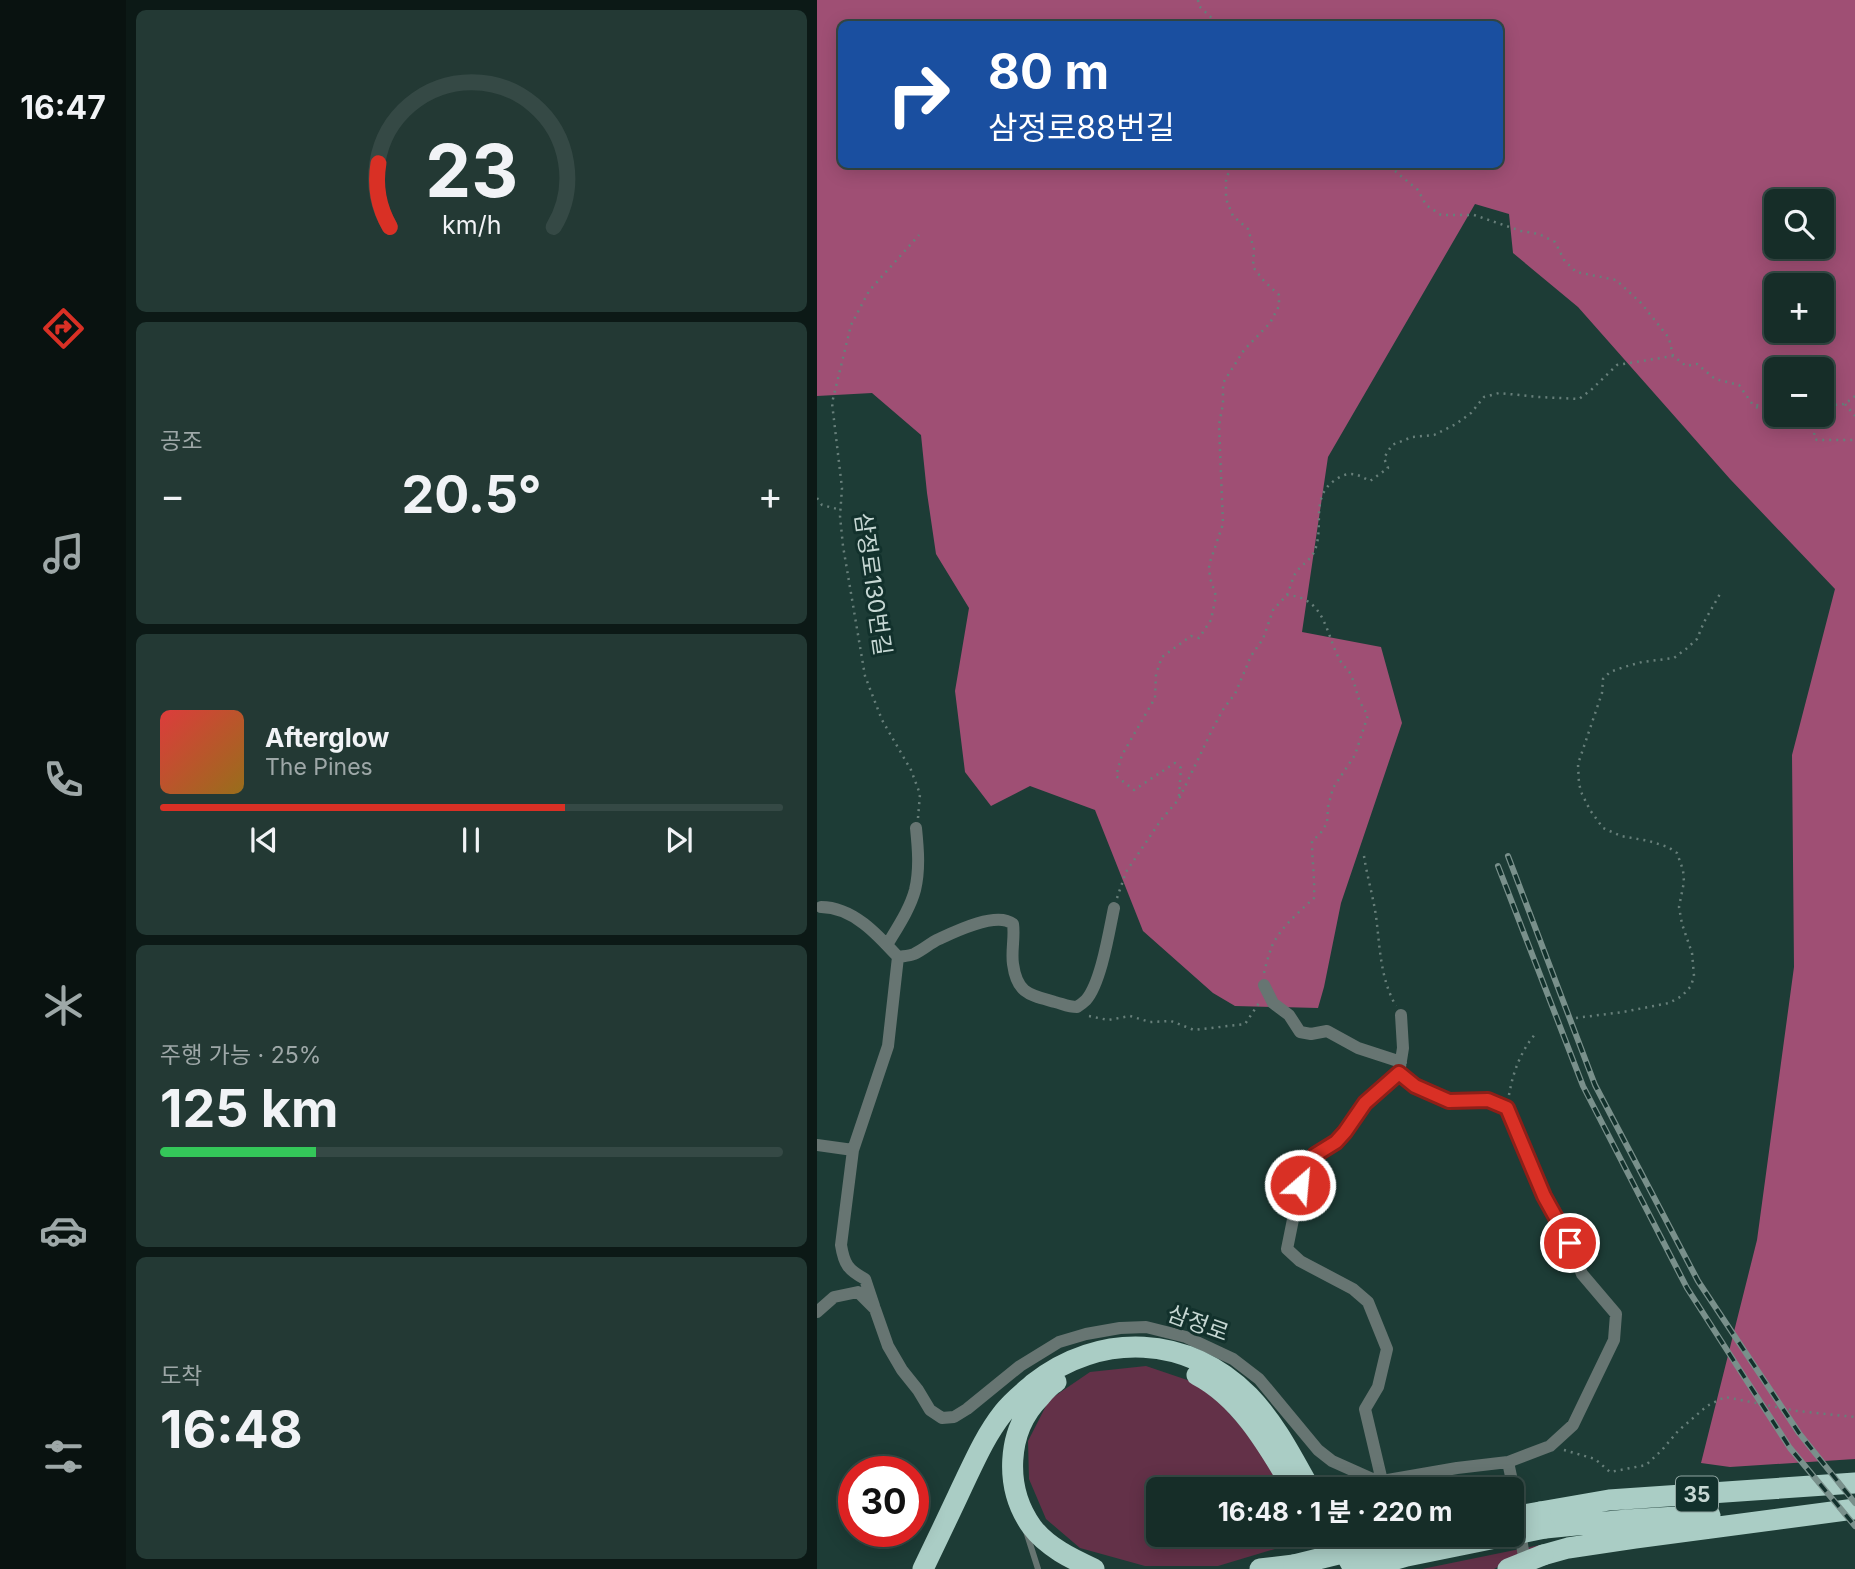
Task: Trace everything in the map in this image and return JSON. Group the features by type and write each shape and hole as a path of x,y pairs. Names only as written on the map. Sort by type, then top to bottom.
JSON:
{"highway":[{"path":"923,1569 981,1446 1004,1412 1046,1374 1074,1359 1099,1350 1140,1346 1183,1354 1208,1364 1249,1396 1270,1420 1303,1477"},
{"path":"1095,1569 1066,1556 1032,1527 1015,1491 1012,1474 1016,1437 1023,1419 1051,1385 1071,1374 1090,1366 1138,1360 1174,1365 1216,1387 1240,1410 1286,1477"},
{"name":"35","path":"1360,1569 1609,1500 1855,1483"},
{"name":"35","path":"1524,1518 1627,1520 1855,1508"},
{"path":"1508,1569 1568,1548 1855,1508"},
{"path":"1328,1547 1340,1569"},
{"path":"1342,1547 1354,1569"},
{"path":"1260,1569 1288,1567 1367,1547"}],"street":[{"path":"887,944 915,891 917,828"},
{"path":"821,907 843,911 857,919 898,957 888,1046 853,1150 841,1245 843,1261 853,1272 865,1279 875,1309"},
{"path":"898,957 914,954 938,940 976,924 996,919 1008,920 1013,924 1013,963 1024,991 1066,1007 1077,1007 1086,1000 1094,986 1114,908"},
{"path":"1264,985 1273,1003 1289,1015 1300,1032 1311,1034 1327,1031 1400,1067 1415,1086 1449,1101 1488,1100 1507,1108 1544,1196 1570,1243 1582,1274 1616,1314 1614,1340 1572,1425 1550,1446 1508,1462 1405,1477"},
{"path":"1381,1477 1365,1409 1378,1387 1387,1349 1368,1302 1353,1289 1300,1261 1287,1249 1300,1185 1315,1155 1336,1142 1365,1103 1400,1067 1403,1048 1401,1015"},
{"path":"817,1145 853,1150"},
{"path":"817,1312 834,1297 858,1292 875,1309"},
{"name":"삼정로","path":"875,1309 888,1346 902,1370 930,1410 942,1418 954,1417 967,1409 1019,1366 1059,1342 1120,1328 1146,1327 1186,1337 1233,1359 1259,1379 1318,1450 1331,1461 1368,1477"},
{"path":"1508,1462 1525,1560 1524,1569"}],"lane":[{"path":"1015,1491 1038,1569"},
{"path":"932,1569 934,1547"}],"path":[{"path":"1197,0 1199,6 1215,21"},
{"path":"1179,799 1181,768 1175,764 1134,790 1116,776 1122,755 1155,698 1155,674 1162,657 1191,636 1199,638 1211,620 1216,596 1209,565 1223,524 1219,425 1223,404 1222,383 1244,350 1270,323 1279,306 1279,295 1253,267 1254,249 1249,229 1233,216 1225,199 1230,168"},
{"path":"1394,168 1418,190 1426,205 1441,215 1474,215 1521,231 1539,234 1555,243 1564,260 1577,272 1616,280 1641,303 1669,338 1673,356 1686,366 1697,364 1715,379 1739,385 1753,405 1783,421 1812,417 1815,419 1817,440 1855,440"},
{"name":"삼정로130번길","path":"917,828 920,794 911,769 882,720 865,676 843,546 840,510 842,488 832,403 851,325 869,291 919,235"},
{"path":"1114,908 1126,872 1161,820 1179,799 1213,728 1235,694 1251,656 1263,639 1273,610 1287,595 1296,573 1312,559 1317,545 1319,503 1329,483 1348,473 1370,481 1388,468 1384,458 1392,445 1411,437 1434,435 1456,424 1484,397 1499,393 1579,399 1617,365 1673,356"},
{"path":"1834,405 1845,404 1855,396"},
{"path":"1845,404 1855,416"},
{"path":"1753,405 1764,405"},
{"path":"817,498 822,505 840,510"},
{"path":"1576,1018 1669,1003 1682,996 1691,986 1694,976 1692,953 1679,907 1684,882 1677,853 1667,847 1621,836 1603,828 1582,794 1578,764 1602,693 1603,679 1610,672 1624,667 1674,658 1697,639 1720,594"},
{"path":"1066,1007 1108,1020 1130,1016 1150,1022 1171,1021 1194,1030 1245,1024 1263,996 1264,972 1272,946 1314,898 1312,841 1327,823 1333,788 1355,755 1368,715 1359,703 1350,673 1341,663 1326,625 1315,606 1301,596 1287,595"},
{"path":"1364,856 1375,912 1382,970 1390,997 1401,1015"},
{"path":"1507,1108 1512,1077 1527,1043 1536,1032"},
{"path":"1550,1446 1595,1459 1610,1472 1646,1465 1678,1431 1707,1406 1725,1397 1797,1411 1855,1417"}],"shaded area":[{"path":"817,0 1855,0 1855,1459 1730,1467 1701,1463 1757,1240 1794,967 1792,755 1835,589 1730,479 1578,307 1513,253 1509,214 1475,204 1328,457 1302,632 1381,647 1402,723 1341,903 1318,1008 1235,1006 1213,993 1143,931 1095,810 1030,786 991,806 965,772 955,691 969,608 936,554 921,435 872,393 817,396"},
{"path":"1146,1366 1205,1386 1255,1442 1277,1477 1146,1477 1146,1547 1282,1547 1218,1566 1145,1566 1080,1548 1046,1519 1029,1479 1028,1441 1049,1400 1090,1372"},
{"path":"1540,1545 1494,1569 1422,1569"}],"railway":[{"path":"1508,856 1595,1085 1698,1281 1799,1433 1855,1503"},
{"path":"1498,866 1583,1086 1687,1288 1790,1448 1855,1526"}],"route":[{"path":"1300,1185 1315,1155 1336,1142 1365,1103 1399,1073 1415,1086 1449,1101 1488,1100 1507,1108 1544,1196 1570,1243"}]}
